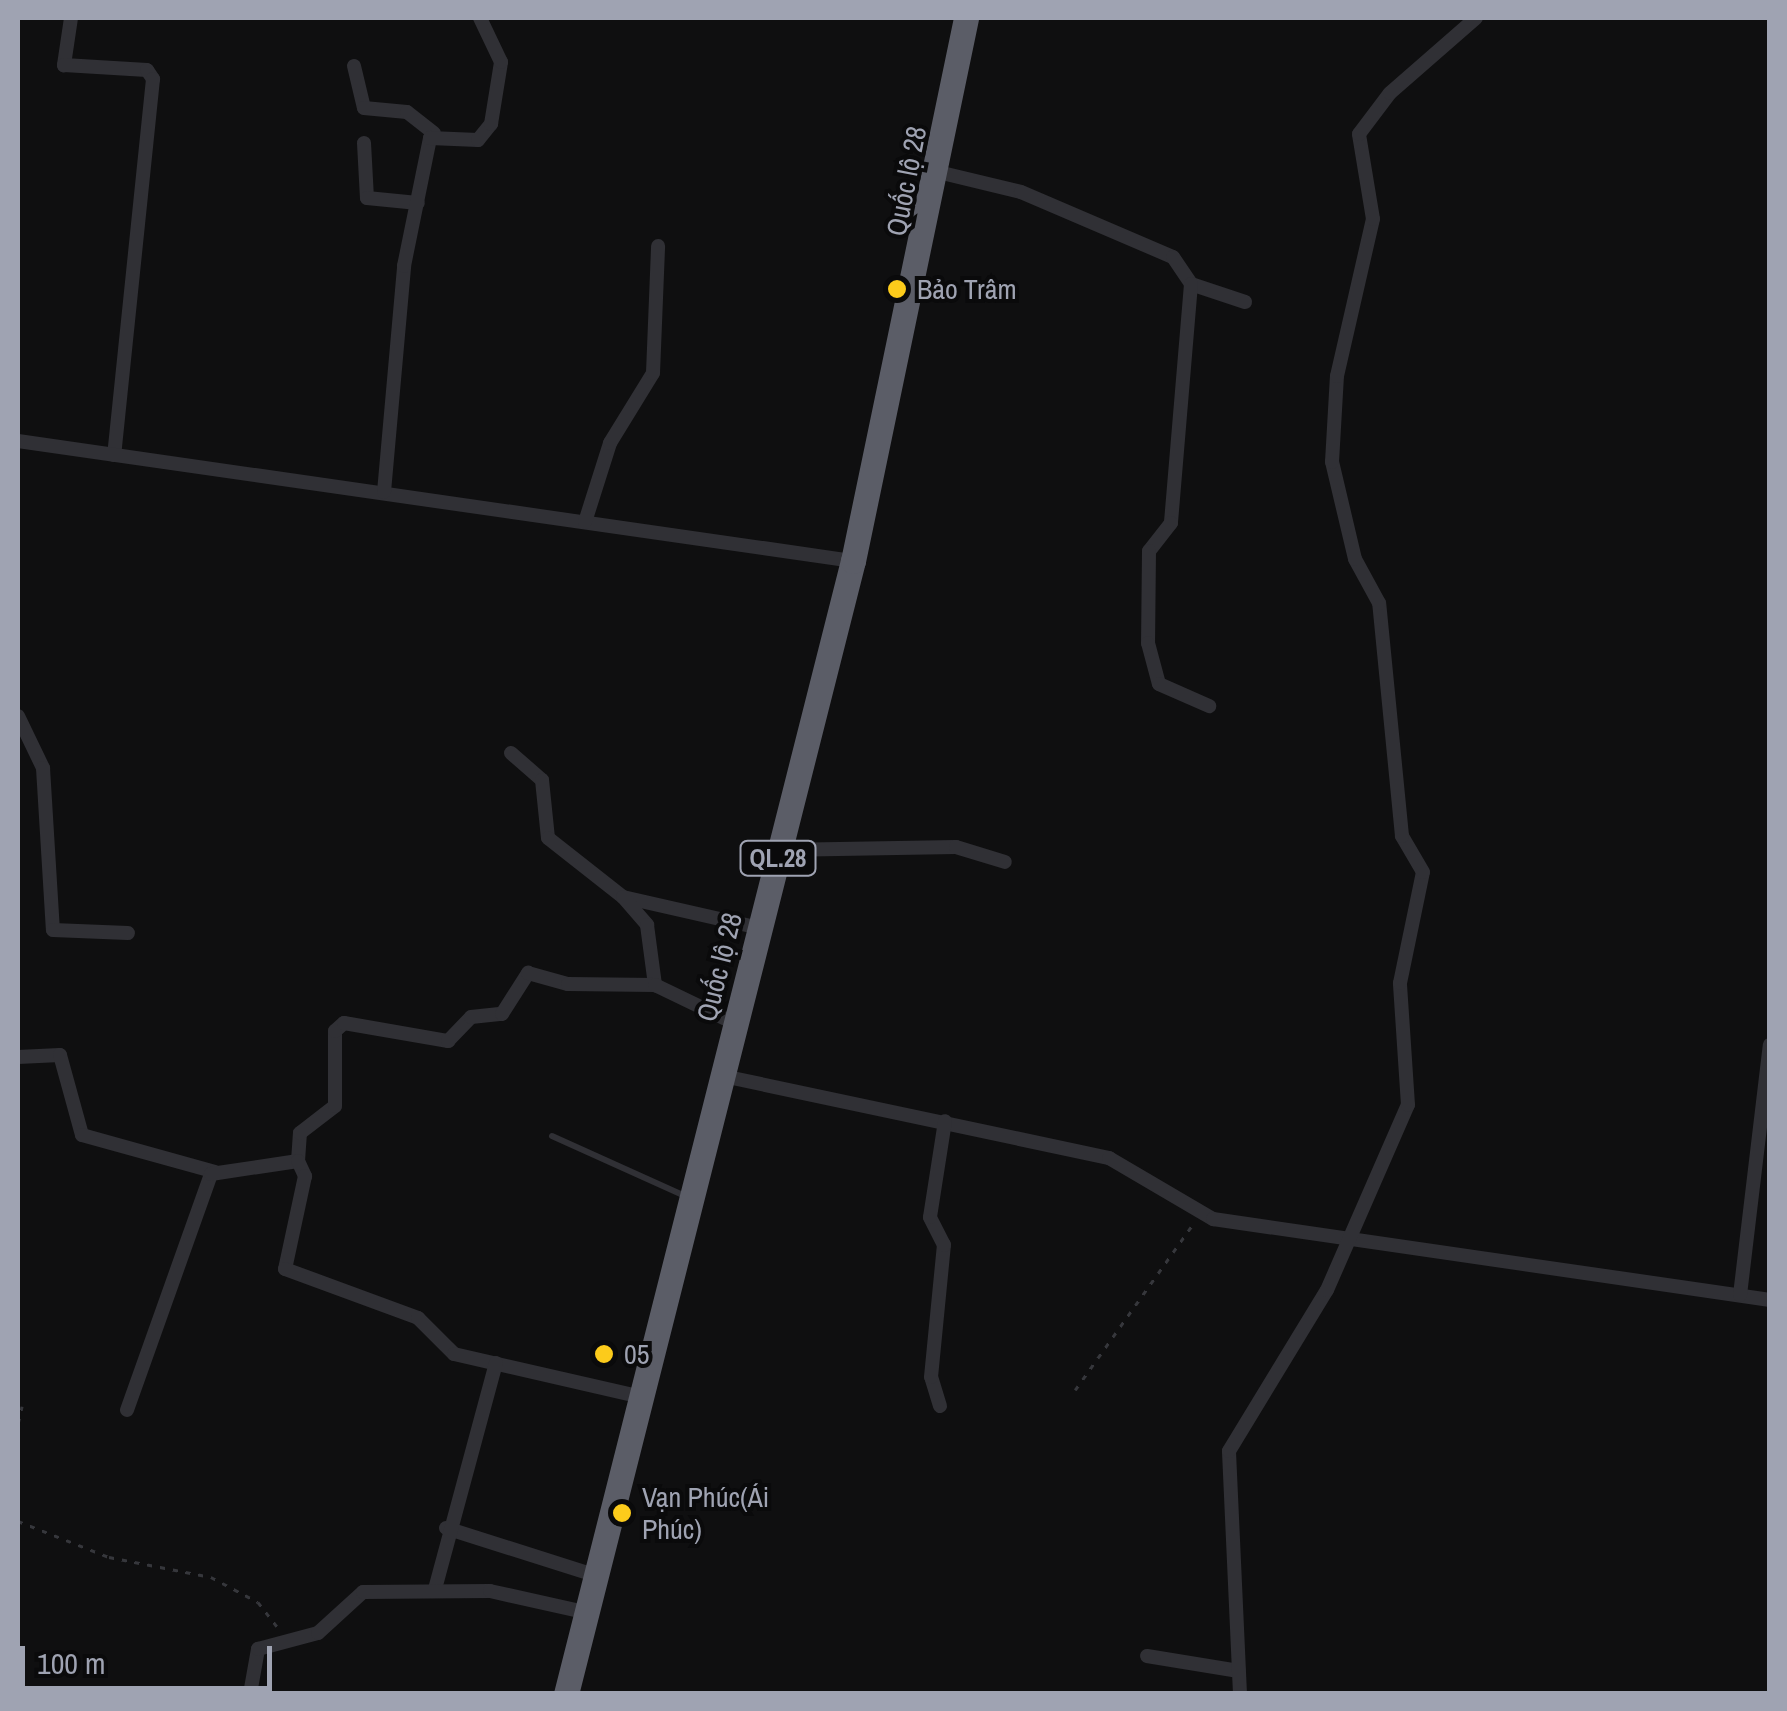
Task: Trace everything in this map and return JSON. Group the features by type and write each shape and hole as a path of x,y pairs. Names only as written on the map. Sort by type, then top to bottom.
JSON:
{"highway":[{"name":"Quốc lộ 28","path":"566,1694 853,561 938,172 966,18"}],"street":[{"path":"72,18 64,65 147,70 153,79 114,455"},
{"path":"354,66 364,108 407,112 434,132 478,140 491,124 501,62 480,18"},
{"path":"1240,1694 1229,1451 1352,1241 1366,1192 1406,1120 1400,983 1424,884 1402,836 1379,602 1346,517 1331,438 1337,376 1374,219 1359,134 1390,94 1476,18"},
{"path":"384,492 418,203 434,132"},
{"path":"364,142 368,198 418,203"},
{"path":"938,172 1020,192 1173,256 1191,284 1245,302"},
{"path":"585,522 610,443 653,373 658,246"},
{"path":"1191,284 1170,456 1171,523 1149,551 1148,643 1159,684 1209,706"},
{"path":"18,442 853,561"},
{"path":"18,716 44,768 53,930 128,934"},
{"path":"512,753 542,780 548,838 624,896 646,925 655,985"},
{"path":"780,850 956,848 1005,862"},
{"path":"624,896 760,928"},
{"path":"641,1397 447,1350 402,1310 284,1268 305,1176 298,1161 300,1133 334,1106 336,1031 344,1023 448,1041 472,1017 502,1014 528,972 568,984 655,985 736,1024"},
{"path":"1740,1295 1770,1045"},
{"path":"18,1057 60,1055 82,1135 214,1172 298,1161"},
{"path":"722,1076 1109,1158 1202,1213 1352,1241 1770,1300"},
{"path":"940,1406 930,1378 943,1235 930,1217 946,1121"},
{"path":"127,1410 152,1319 214,1172"},
{"path":"435,1589 446,1528 496,1364"},
{"path":"446,1528 594,1574"},
{"path":"250,1694 254,1654 280,1642 318,1633 363,1592 435,1589 584,1612"},
{"path":"1147,1656 1239,1672"}],"lane":[{"path":"552,1136 691,1198"}],"path":[{"path":"1075,1390 1202,1213"},
{"path":"18,1424 22,1406"},
{"path":"18,1520 108,1557 212,1576 268,1610 280,1642"}],"place":[{"name":"Bảo Trâm","path":"897,289"},
{"name":"05","path":"604,1354"},
{"name":"Vạn Phúc(Ái Phúc)","path":"622,1513"}]}
